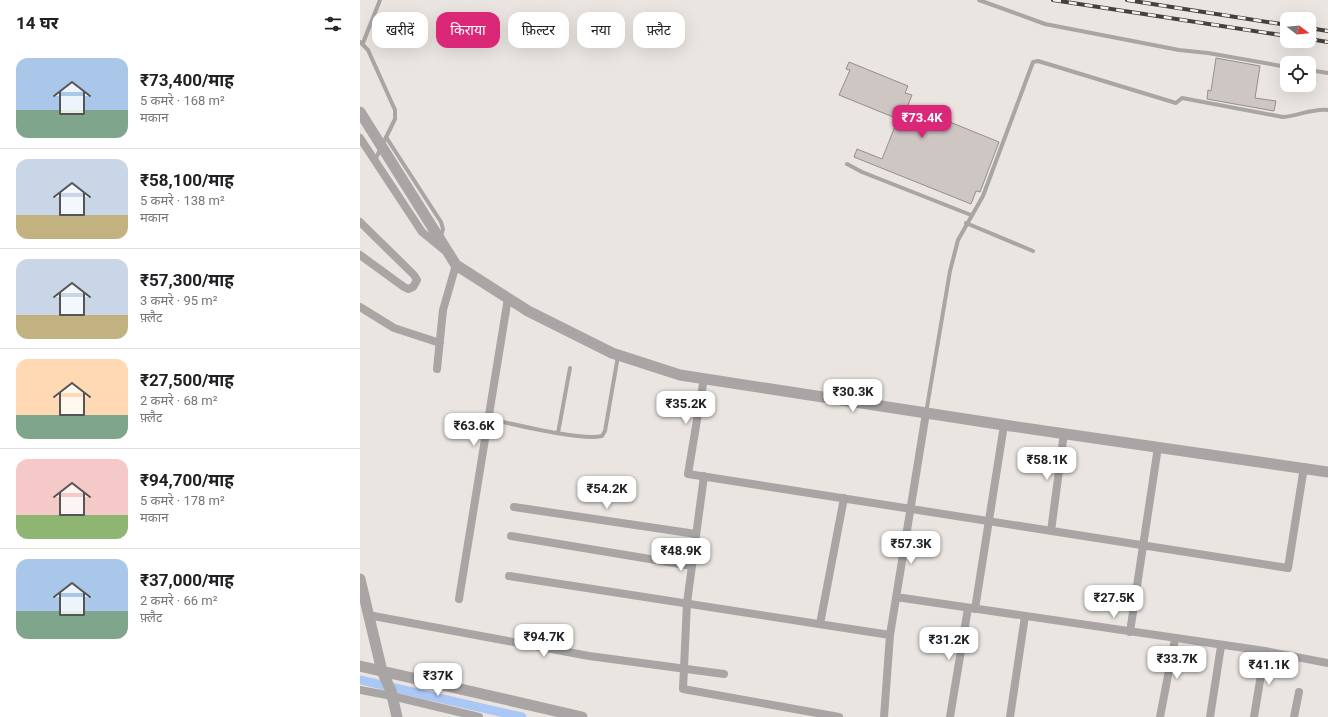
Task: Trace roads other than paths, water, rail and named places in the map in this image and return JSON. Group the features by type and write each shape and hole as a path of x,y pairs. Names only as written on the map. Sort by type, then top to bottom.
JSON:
{"street":[{"path":"360,112 456,266 528,311 619,355 680,375 1004,425 1304,467 1328,472"},
{"path":"360,138 422,232 445,250"},
{"path":"360,222 414,275 417,280 415,284 408,288 404,287 360,255"},
{"path":"437,369 444,310 456,266"},
{"path":"459,599 508,298"},
{"path":"360,307 394,328 440,343"},
{"path":"704,378 688,474 1288,568 1304,467"},
{"path":"884,717 890,635 926,412"},
{"path":"950,717 989,521 1004,425"},
{"path":"1051,530 1064,433"},
{"path":"1130,632 1158,446"},
{"path":"704,476 686,603 685,669 683,689 839,717"},
{"path":"820,624 844,498"},
{"path":"514,507 696,534"},
{"path":"511,536 692,566"},
{"path":"509,576 890,635"},
{"path":"360,579 361,591 397,717"},
{"path":"896,597 1221,646 1264,651 1328,663"},
{"path":"368,615 590,656 724,674"},
{"path":"1010,717 1025,616"},
{"path":"1160,717 1175,638"},
{"path":"1210,717 1221,646"},
{"path":"1254,717 1264,651"},
{"path":"360,666 384,674 582,717"},
{"path":"360,690 391,693 480,717"},
{"path":"1294,717 1299,692"},
{"path":"443,708 445,717"}],"lane":[{"path":"375,161 395,119 395,110 368,50 361,43 380,0"},
{"path":"979,0 1045,24 1179,50 1208,53 1280,66"},
{"path":"926,412 950,271 958,240 966,223 983,196 1033,62 1038,61 1077,72 1176,103 1182,98 1283,117 1294,116 1319,109 1328,110"},
{"path":"1316,71 1328,73"},
{"path":"386,137 441,222 443,229 436,236"},
{"path":"847,164 862,172 971,215"},
{"path":"966,223 1033,251"},
{"path":"488,419 558,433 595,438 602,436 605,431 619,355"},
{"path":"558,433 570,368"}],"waterway":[{"path":"360,680 522,717"}],"railway":[{"path":"1053,0 1280,35"},
{"path":"1127,0 1280,24"},
{"path":"1316,29 1328,31"},
{"path":"1316,40 1328,42"}]}
